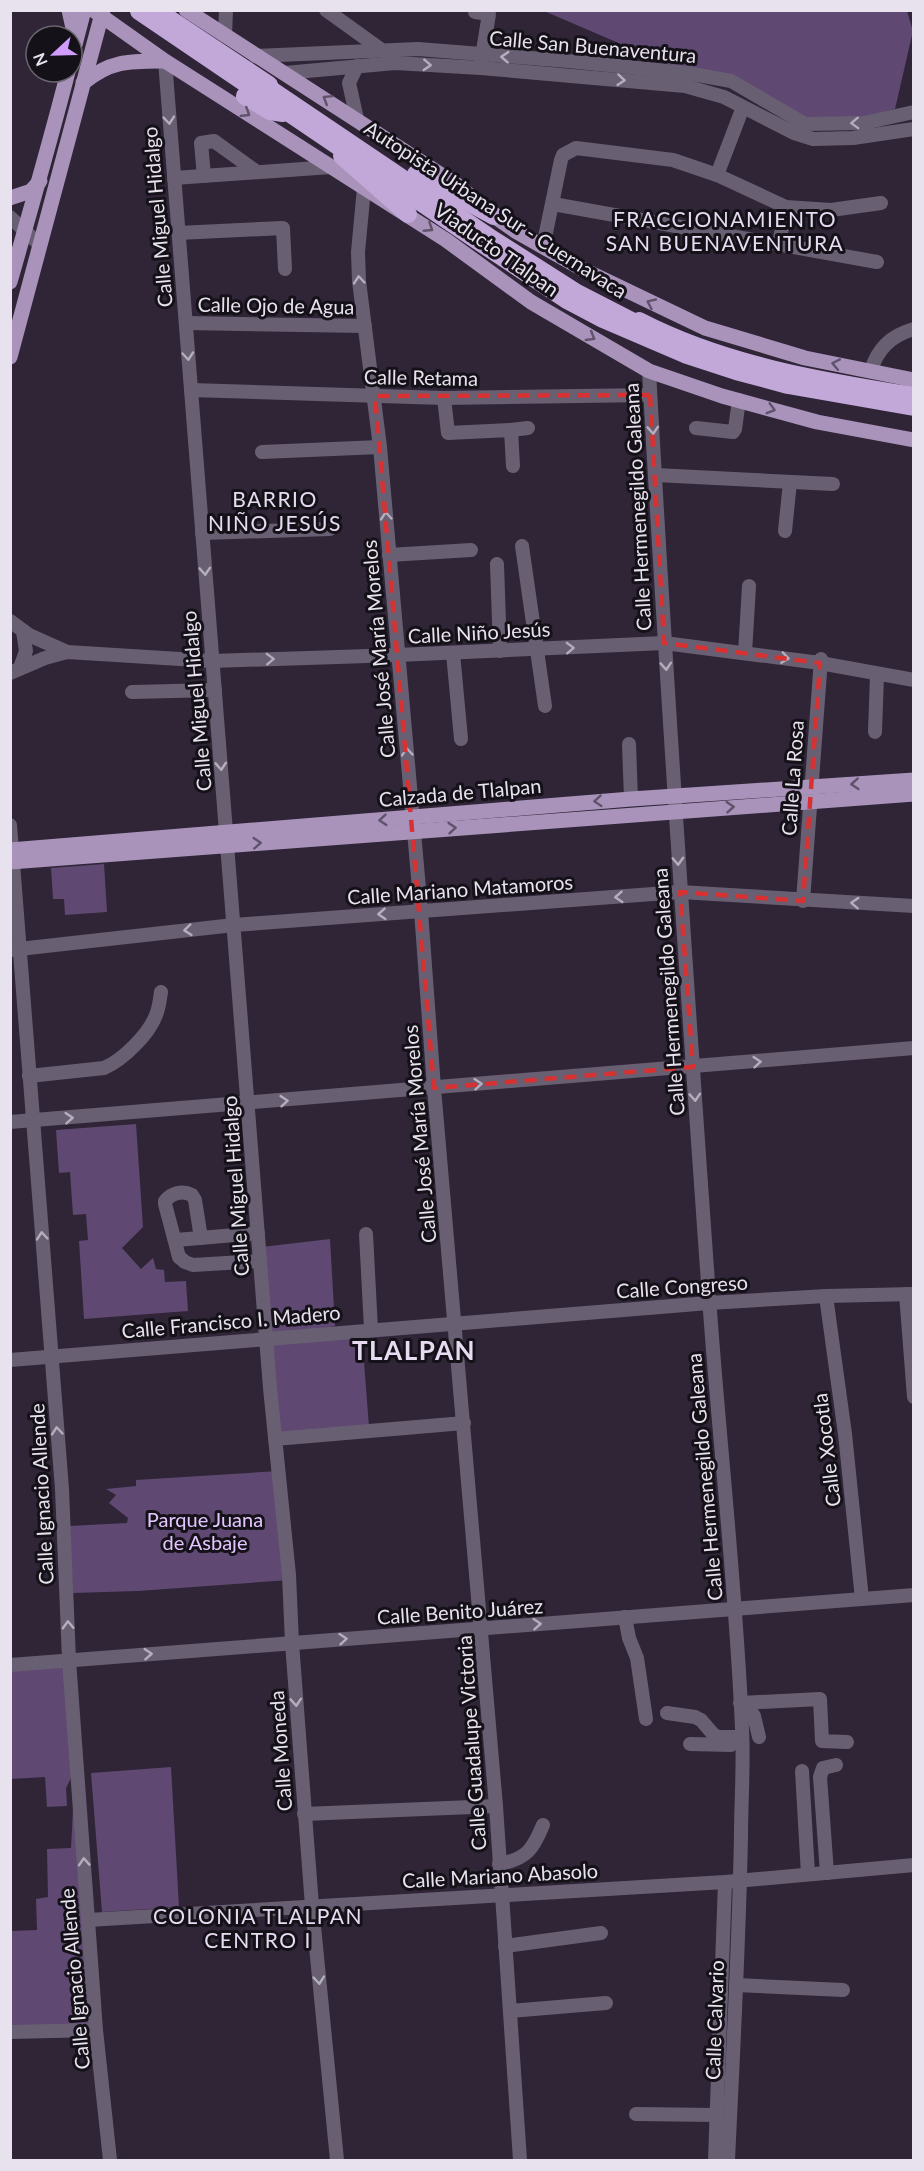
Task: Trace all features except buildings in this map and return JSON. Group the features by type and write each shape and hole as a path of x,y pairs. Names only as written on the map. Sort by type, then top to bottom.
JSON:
{"highway":[{"path":"146,11 173,15 258,63 290,108 270,111 175,50 148,24 146,11"},
{"name":"Viaducto Tlalpan","path":"146,11 324,131 471,237 602,321 680,356 730,372 846,401 914,409"},
{"name":"Autopista Urbana Sur - Cuernavaca","path":"146,11 489,237 611,312 659,334 739,364 793,379 914,400"},
{"name":"Autopista Urbana Sur - Cuernavaca","path":"146,11 468,235 567,300 603,319 687,355 736,371 788,385 914,409"},
{"path":"324,131 408,214"},
{"path":"324,131 369,144 433,184 494,216"},
{"name":"Viaducto Tlalpan","path":"324,131 566,282 649,326 681,340 761,367 800,377 914,396"}],"main road":[{"name":"Viaducto Tlalpan","path":"186,10 225,36 258,63 285,73 457,185 494,216 543,247 594,275 705,328 805,358 914,380"},
{"name":"Viaducto Tlalpan","path":"99,12 165,62 408,214 531,302 649,371 817,422 914,440"},
{"path":"84,79 99,12"},
{"path":"84,82 99,70 119,64 135,61 165,62"},
{"path":"10,282 16,240 24,228 40,181 65,84"},
{"path":"10,357 83,84"},
{"path":"10,198 30,191 40,181"},
{"name":"Calzada de Tlalpan","path":"811,794 914,780"},
{"name":"Calzada de Tlalpan","path":"12,856 676,803 811,794 914,794"},
{"name":"Calzada de Tlalpan","path":"413,824 631,799 676,803"}],"street":[{"path":"225,36 226,10"},
{"path":"326,10 382,50 395,63"},
{"path":"475,12 489,14 481,61"},
{"name":"Calle San Buenaventura","path":"258,63 382,50 418,49 481,61 685,86 724,97 794,134 813,139 853,138 914,129"},
{"name":"Calle San Buenaventura","path":"285,73 395,63 481,61 687,73 731,81 805,124 864,123 913,112"},
{"name":"Calle Miguel Hidalgo","path":"165,62 266,1338"},
{"path":"357,66 349,83 357,119"},
{"path":"717,175 743,106"},
{"path":"204,176 201,143 214,141 257,172"},
{"path":"543,247 561,160 563,155 576,148 673,160 717,175 786,207 831,210 881,203"},
{"path":"174,178 331,167"},
{"name":"Calle José María Morelos","path":"364,188 358,252 359,281 375,396 390,555 454,1324"},
{"path":"553,204 877,262"},
{"path":"779,244 786,207"},
{"path":"10,216 39,243"},
{"path":"178,232 283,228 285,269"},
{"name":"Calle Ojo de Agua","path":"186,323 365,326"},
{"path":"871,371 882,348 892,338 914,329"},
{"name":"Calle Hermenegildo Galeana","path":"649,371 680,892 709,1303 743,1702 742,1741"},
{"name":"Calle Retama","path":"191,390 444,399 650,395"},
{"path":"444,399 448,433 528,428"},
{"path":"696,428 733,432 739,400"},
{"path":"511,429 513,466"},
{"path":"262,452 380,447"},
{"path":"656,475 833,484"},
{"path":"785,531 790,482"},
{"path":"202,533 330,529"},
{"path":"522,546 545,706"},
{"path":"390,555 471,550"},
{"path":"496,564 500,651"},
{"path":"745,653 749,586"},
{"path":"10,621 23,631 67,652"},
{"path":"15,670 26,651 23,631"},
{"name":"Calle Niño Jesús","path":"15,670 67,652 212,661 664,643 820,661 877,675 914,680"},
{"path":"453,653 461,739"},
{"name":"Calle La Rosa","path":"802,901 820,661"},
{"path":"875,732 877,675"},
{"path":"132,692 215,690"},
{"path":"629,744 631,799"},
{"name":"Calle Ignacio Allende","path":"10,825 15,950 29,1076 62,1489 69,1660 96,2030 110,2160"},
{"name":"Calle Mariano Matamoros","path":"15,950 234,925 680,892 914,906"},
{"path":"29,1076 104,1068 114,1064 128,1053 156,1016 161,992"},
{"path":"10,1122 914,1048"},
{"path":"201,1238 195,1200 192,1195 180,1192 165,1201 179,1257 185,1263 193,1265 260,1262"},
{"path":"176,1240 258,1233"},
{"path":"366,1234 371,1329"},
{"path":"910,1294 914,1397"},
{"name":"Calle Congreso","path":"454,1324 709,1303 910,1294"},
{"name":"Calle Xocotla","path":"826,1296 862,1599"},
{"name":"Calle Francisco I. Madero","path":"10,1360 454,1324"},
{"name":"Calle Guadalupe Victoria","path":"454,1324 482,1628 520,2160"},
{"name":"Calle Moneda","path":"266,1338 289,1575 304,1814 337,2160"},
{"path":"275,1439 464,1422"},
{"name":"Calle Benito Juárez","path":"10,1665 914,1595"},
{"path":"625,1617 629,1638 637,1658 646,1719"},
{"path":"743,1702 820,1699 822,1741 847,1742"},
{"path":"743,1702 754,1716 759,1737"},
{"path":"667,1713 695,1717 718,1737 742,1741"},
{"path":"690,1744 742,1741"},
{"name":"Calle Calvario","path":"727,2022 736,1985 742,1741"},
{"path":"827,1873 820,1777 823,1768 836,1765"},
{"path":"808,1875 802,1774 820,1777"},
{"path":"304,1814 496,1806"},
{"path":"500,1864 519,1859 528,1853 543,1825"},
{"name":"Calle Mariano Abasolo","path":"88,1920 725,1882 914,1865"},
{"name":"Calle Calvario","path":"721,2157 727,2022 722,1961 725,1882"},
{"path":"505,1946 602,1933"},
{"path":"723,1938 730,1942 738,1938"},
{"path":"722,1961 730,1958 736,1961"},
{"path":"736,1985 843,1990"},
{"path":"510,2011 606,2003"},
{"path":"10,2032 96,2030"},
{"path":"636,2114 722,2114"}],"highlighted area":[{"path":"650,395 664,643 820,663 803,901 680,892 693,1067 434,1088 375,396"}],"green space":[{"path":"544,11 907,11 913,31 895,109 862,118 796,119 707,74 665,63"},
{"path":"104,864 107,912 65,915 64,899 53,899 51,868"},
{"path":"136,1124 143,1227 122,1248 141,1269 153,1258 156,1269 164,1270 165,1282 186,1281 188,1311 84,1319 79,1241 88,1240 86,1214 73,1215 70,1172 59,1173 56,1130"},
{"path":"330,1239 335,1326 268,1337 262,1247"},
{"path":"362,1336 369,1427 275,1438 268,1339"},
{"name":"Parque Juana de Asbaje","path":"278,1471 289,1580 138,1591 73,1593 69,1526 127,1523 128,1518 109,1503 116,1495 106,1489 136,1486 136,1480"},
{"path":"66,1663 72,1768 75,1768 78,1848 91,2028 11,2028 11,1931 37,1930 36,1899 48,1897 47,1849 71,1848 75,1770 66,1788 67,1806 47,1807 45,1777 11,1779 11,1668"},
{"path":"171,1767 179,1907 102,1912 91,1773"}],"district":[{"name":"FRACCIONAMIENTO SAN BUENAVENTURA","path":"725,230"},
{"name":"BARRIO NIÑO JESÚS","path":"275,510"},
{"name":"TLALPAN","path":"414,1350"},
{"name":"COLONIA TLALPAN CENTRO I","path":"258,1927"}]}
